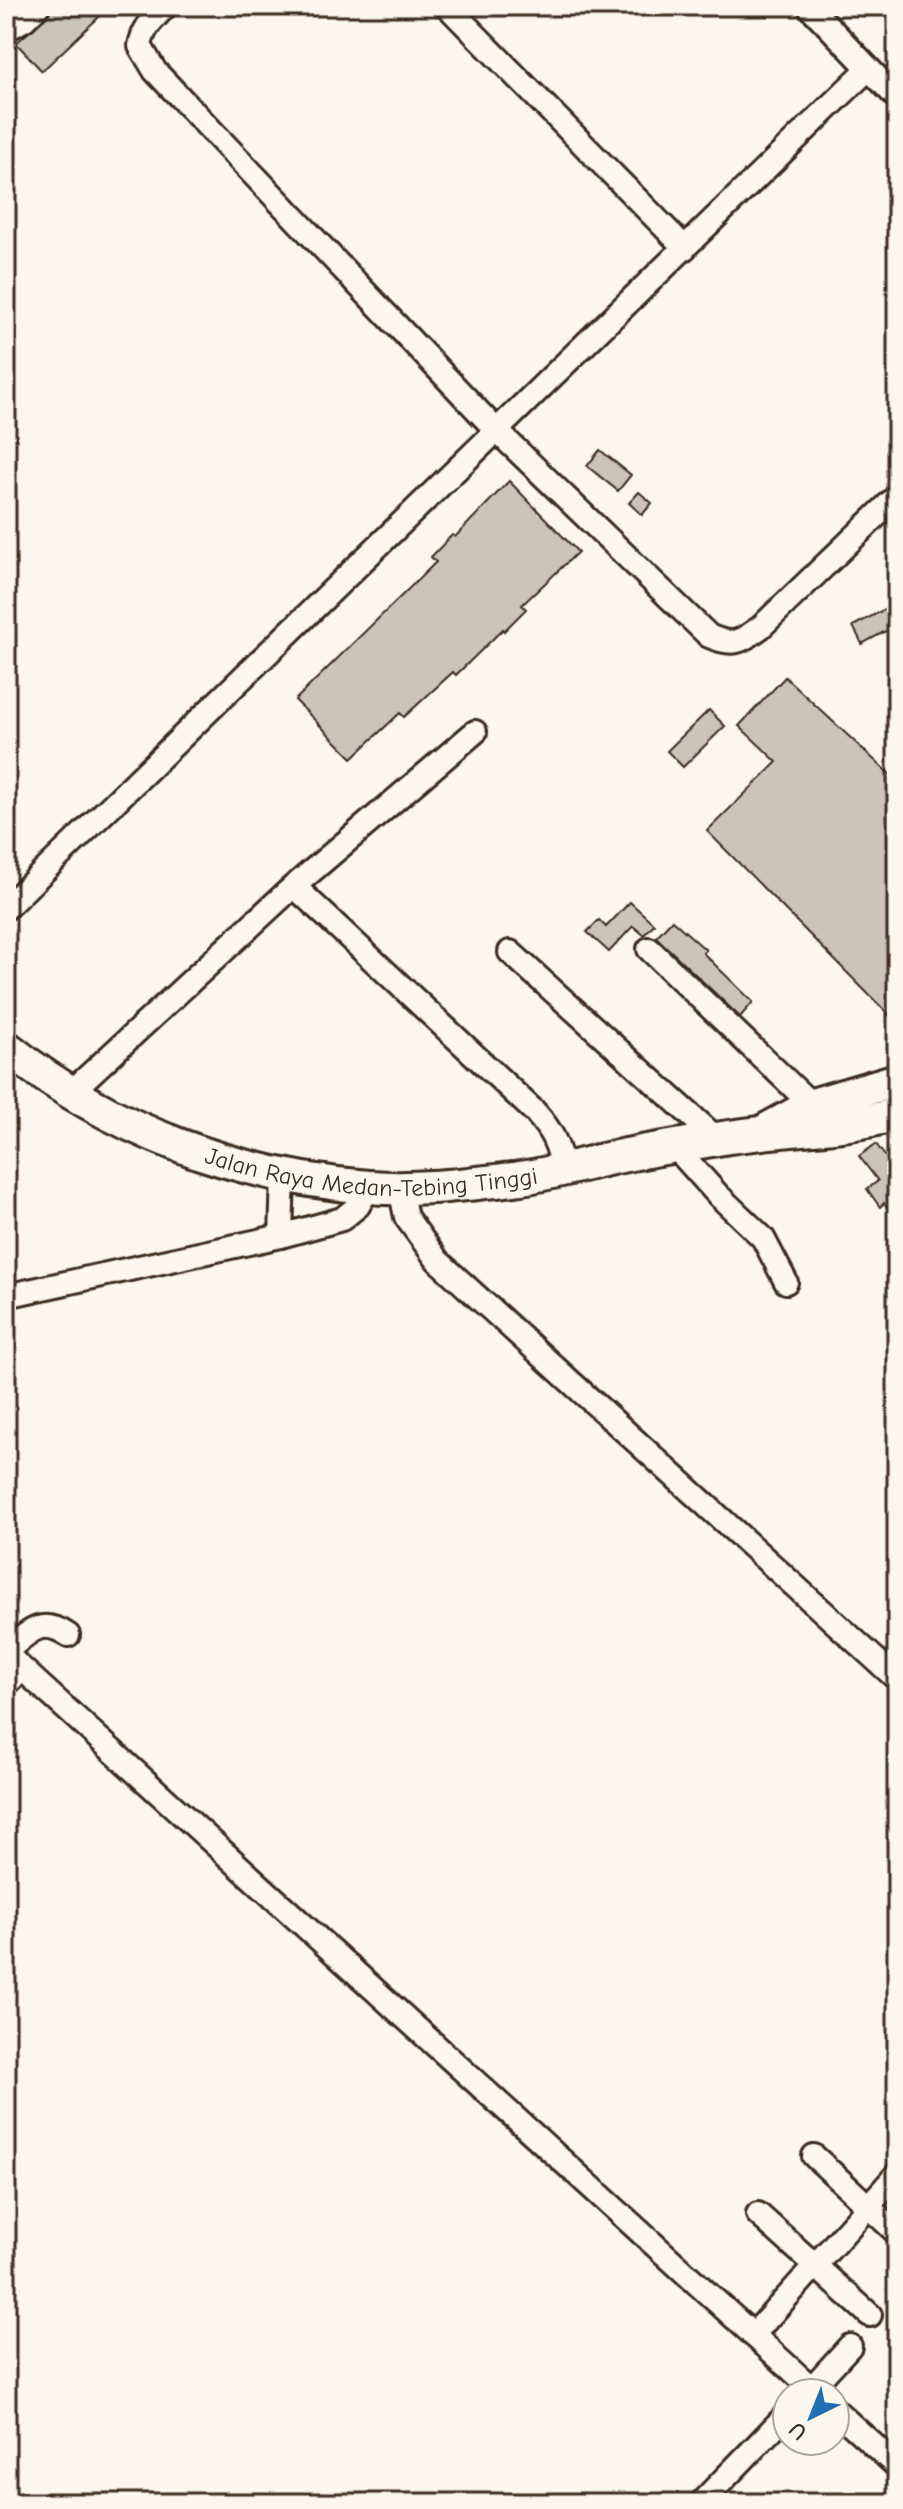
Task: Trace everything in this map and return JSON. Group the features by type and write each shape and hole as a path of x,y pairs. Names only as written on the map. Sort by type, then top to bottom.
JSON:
{"highway":[{"name":"Jalan Raya Medan-Tebing Tinggi","path":"6,1047 71,1092 145,1132 194,1152 283,1176 369,1187 400,1188 517,1179 717,1139 851,1125 897,1114"},
{"name":"Jalan Raya Medan-Tebing Tinggi","path":"762,1132 812,1105 897,1080"}],"street":[{"path":"6,30 25,19 38,6"},
{"path":"166,6 149,22 142,34 140,46 155,71 497,431 709,636 726,643 741,641 761,627 897,496"},
{"path":"447,6 685,248"},
{"path":"809,6 897,98"},
{"path":"6,908 868,69"},
{"path":"71,1092 294,886 475,732"},
{"path":"294,886 535,1112 556,1141 562,1170"},
{"path":"649,949 812,1105"},
{"path":"510,952 717,1139"},
{"path":"675,1147 718,1195 763,1238 786,1282"},
{"path":"281,1236 283,1176"},
{"path":"6,1296 281,1236 342,1219 358,1206 369,1187"},
{"path":"400,1188 406,1217 438,1261 897,1679"},
{"path":"68,1635 47,1625 33,1630 10,1665 796,2377"},
{"path":"814,2156 897,2233"},
{"path":"753,2335 897,2174"},
{"path":"758,2214 870,2315"},
{"path":"824,2377 850,2346"},
{"path":"851,2424 897,2466"},
{"path":"701,2503 771,2431"}],"building":[{"path":"52,6 89,6 100,16 42,71 16,43 48,16"},
{"path":"600,450 631,475 618,491 587,466"},
{"path":"509,481 578,552 522,605 526,609 456,675 453,672 404,717 400,713 352,758 295,700 436,562 431,557 452,535 455,537"},
{"path":"639,492 652,503 642,515 629,503"},
{"path":"889,607 897,625 862,644 853,626"},
{"path":"785,677 897,781 897,1023 707,831 777,762 739,726"},
{"path":"709,710 725,726 683,767 667,751"},
{"path":"630,902 654,924 644,935 633,926 609,952 587,932 599,920 606,927"},
{"path":"672,920 706,950 703,953 753,1002 740,1017 656,937"},
{"path":"876,1144 897,1172 897,1221 884,1203 880,1207 867,1189 878,1181 859,1156"}]}
